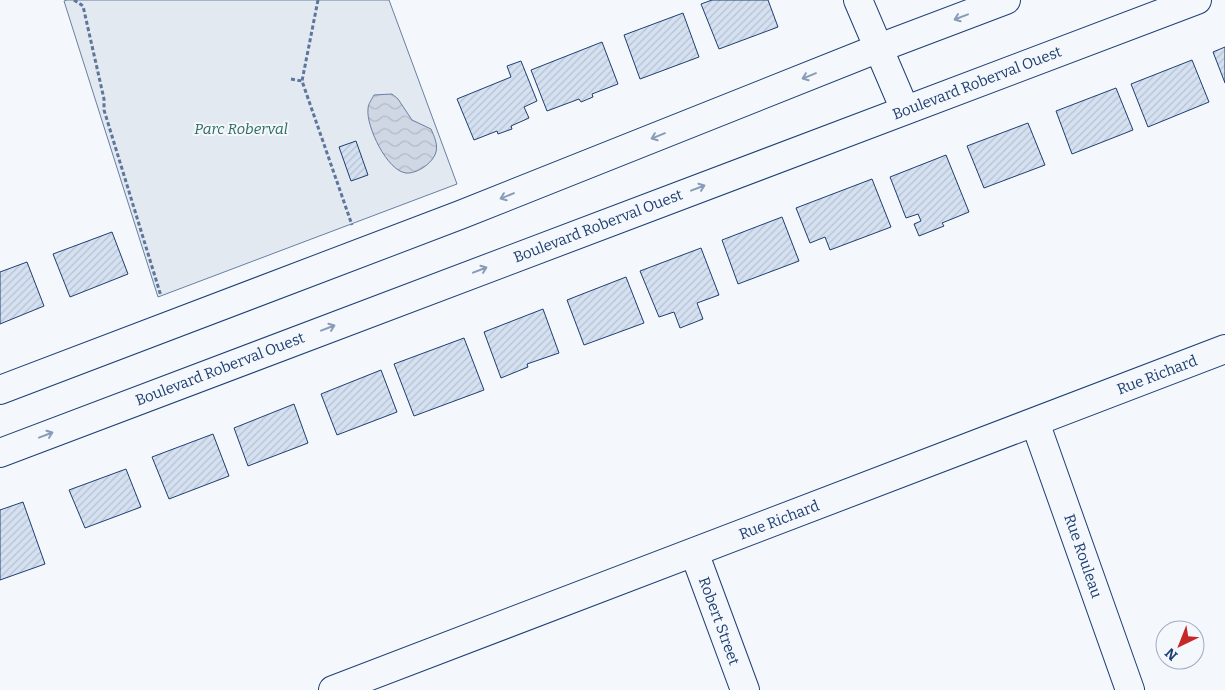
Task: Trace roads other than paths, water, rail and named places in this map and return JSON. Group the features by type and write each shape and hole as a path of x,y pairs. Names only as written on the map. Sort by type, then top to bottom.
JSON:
{"street":[{"path":"858,0 905,110"},
{"path":"0,390 460,215 880,48 1006,0"},
{"name":"Boulevard Roberval Ouest","path":"0,453 1197,0"},
{"name":"Rue Richard","path":"349,687 694,552 1225,349"},
{"name":"Rue Rouleau","path":"1035,422 1130,690"},
{"name":"Robert Street","path":"694,552 745,690"}],"water":[{"path":"392,94 398,99 412,120 431,129 435,140 436,152 432,160 415,172 406,173 392,165 379,147 370,126 368,107 374,95"}],"park label":[{"name":"Parc Roberval","path":"241,129"}]}
